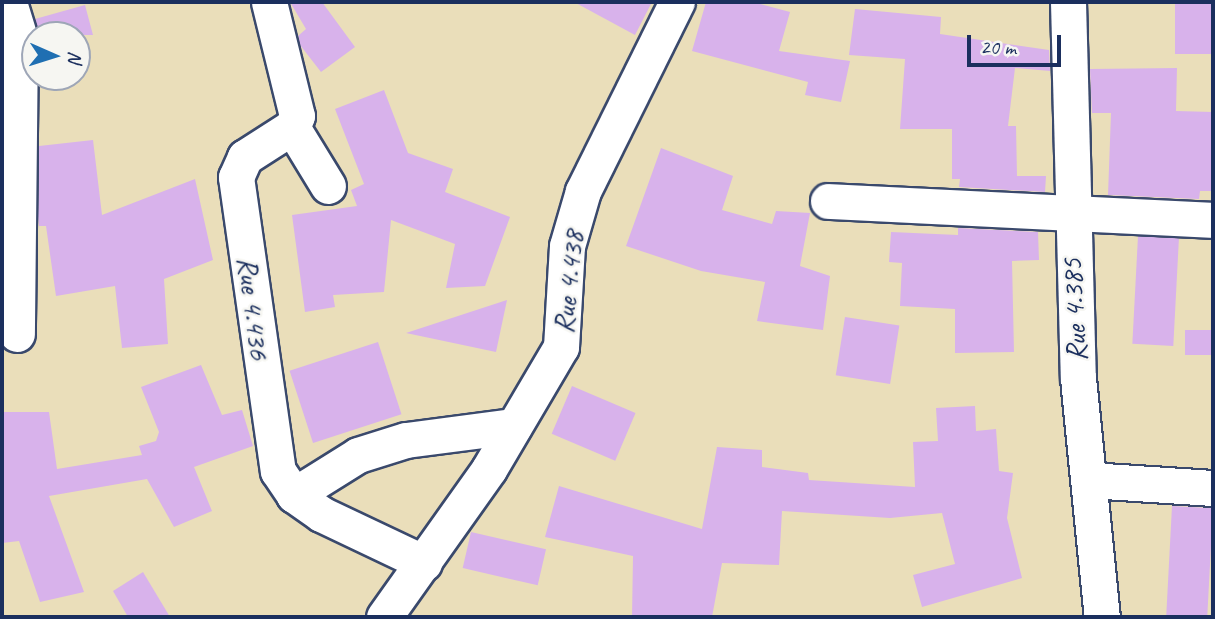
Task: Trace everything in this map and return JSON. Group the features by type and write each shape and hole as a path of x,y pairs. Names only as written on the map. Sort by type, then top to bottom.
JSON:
{"street":[{"path":"9,2 20,38 17,334"},
{"path":"269,2 297,104 292,127 328,186"},
{"name":"Rue 4.438","path":"384,617 424,563 562,347 567,246 583,191 677,2"},
{"name":"Rue 4.385","path":"1068,2 1069,212 1102,617"},
{"name":"Rue 4.436","path":"292,127 245,157 236,177 272,446 294,495"},
{"path":"828,201 1213,220"},
{"path":"294,495 358,455 406,440 514,426"},
{"path":"1089,480 1213,488"},
{"path":"294,495 424,563"}],"building":[{"path":"290,2 322,2 355,47 321,72 300,45 298,36 306,29"},
{"path":"574,2 652,2 635,35"},
{"path":"706,2 753,2 790,12 779,51 850,61 841,102 805,95 808,82 692,51"},
{"path":"1175,2 1213,2 1213,54 1175,54"},
{"path":"85,5 89,21 36,21"},
{"path":"855,9 941,17 940,34 1049,50 1050,71 1015,68 1008,126 1016,126 1017,176 1046,176 1045,192 959,187 960,179 952,179 952,129 900,129 905,59 849,55"},
{"path":"1177,68 1176,111 1213,112 1213,191 1200,191 1199,199 1108,195 1111,113 1092,113 1090,69"},
{"path":"384,90 408,153 453,169 445,192 510,217 485,286 446,288 455,244 391,220 384,292 333,295 335,307 305,312 292,215 357,206 351,190 364,184 335,109"},
{"path":"93,140 102,215 195,179 213,260 164,279 168,344 122,348 115,286 56,296 46,226 39,226 39,146"},
{"path":"661,148 733,176 722,210 772,224 776,211 810,213 800,266 830,276 823,330 757,321 765,282 701,271 626,246"},
{"path":"958,228 1038,232 1039,260 1012,261 1014,352 955,353 955,309 900,306 902,263 889,262 891,232 958,235"},
{"path":"1138,236 1179,238 1173,346 1132,344"},
{"path":"507,300 496,352 406,333"},
{"path":"845,317 899,326 890,384 836,375"},
{"path":"1185,330 1213,330 1213,355 1185,355"},
{"path":"378,342 401,414 313,443 290,371"},
{"path":"201,365 222,415 242,410 253,446 194,467 212,511 174,527 147,479 49,496 84,592 40,602 19,541 2,543 2,412 49,412 57,469 142,455 139,446 156,441 159,432 141,387"},
{"path":"572,386 636,413 615,461 552,434"},
{"path":"975,406 976,431 996,429 999,471 1013,473 1007,518 1022,578 922,607 913,575 955,564 942,513 890,518 782,511 779,565 722,563 712,617 632,617 633,556 545,537 559,486 702,529 717,447 762,450 762,467 808,473 809,480 915,487 913,442 938,441 936,408"},
{"path":"1172,506 1213,508 1207,617 1166,617"},
{"path":"471,532 546,549 538,585 463,568"},
{"path":"143,572 170,617 128,617 113,591"}]}
